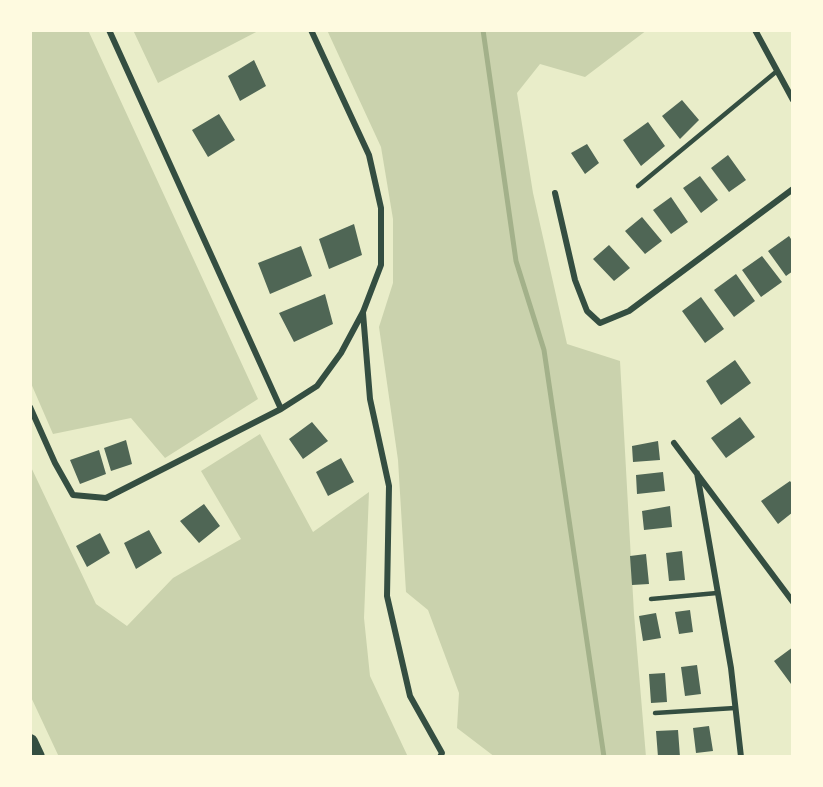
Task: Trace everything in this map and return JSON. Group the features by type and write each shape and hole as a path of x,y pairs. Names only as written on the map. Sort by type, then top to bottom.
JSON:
{"highway":[{"path":"30,742 37,757"}],"street":[{"path":"109,30 281,409"},
{"path":"30,407 55,463 73,495 106,498 281,409 317,386 341,353 363,312 381,265 381,208 369,155 310,30"},
{"path":"755,30 793,100"},
{"path":"555,193 574,280 587,311 600,323 629,311 793,189"},
{"path":"363,312 370,399 388,486 387,596 410,696 442,753 440,757"},
{"path":"674,443 793,602"},
{"path":"697,473 741,757"}],"lane":[{"path":"638,186 777,71"},
{"path":"651,599 717,593"},
{"path":"655,713 735,708"}],"green space":[{"path":"30,30 88,30 258,399 165,458 131,418 53,434 30,381"},
{"path":"133,30 260,30 158,83"},
{"path":"327,30 647,30 585,77 540,64 517,93 533,193 567,344 620,361 634,614 646,757 495,757 457,728 459,693 428,610 406,592 398,460 379,327 393,283 393,219 381,147"},
{"path":"260,434 313,532 369,492 364,618 370,676 408,757 59,757 30,695 30,465 96,604 127,626 173,578 241,539 201,471"}],"building":[{"path":"254,60 266,86 240,101 228,76"},
{"path":"682,100 699,120 680,139 662,116"},
{"path":"219,114 235,140 208,157 192,130"},
{"path":"648,122 665,146 641,166 623,140"},
{"path":"587,144 599,163 585,174 571,153"},
{"path":"728,155 746,180 729,192 711,168"},
{"path":"700,176 718,200 701,213 683,188"},
{"path":"671,197 688,222 671,234 653,210"},
{"path":"642,217 662,241 645,254 625,231"},
{"path":"354,224 362,255 329,269 319,239"},
{"path":"789,236 793,242 793,271 786,276 768,251"},
{"path":"609,245 630,268 614,281 593,259"},
{"path":"301,246 312,276 270,294 258,263"},
{"path":"762,256 782,282 761,297 742,270"},
{"path":"736,274 755,301 734,317 714,290"},
{"path":"325,294 333,324 294,342 279,313"},
{"path":"701,297 724,329 705,343 682,311"},
{"path":"735,360 751,383 721,405 706,381"},
{"path":"740,417 755,437 726,458 711,438"},
{"path":"312,422 328,441 303,459 289,439"},
{"path":"126,440 132,464 111,471 104,448"},
{"path":"658,441 660,460 633,462 632,446"},
{"path":"99,450 106,474 80,484 70,460"},
{"path":"341,458 354,482 328,496 316,472"},
{"path":"663,472 665,491 637,494 636,475"},
{"path":"790,481 793,485 793,512 778,524 761,501"},
{"path":"204,504 220,526 199,543 180,521"},
{"path":"670,506 672,527 644,530 642,511"},
{"path":"149,530 162,553 136,569 124,543"},
{"path":"100,533 110,553 87,567 76,546"},
{"path":"682,551 685,580 669,581 666,553"},
{"path":"646,554 649,584 632,585 630,556"},
{"path":"690,610 693,632 679,634 675,612"},
{"path":"656,613 661,638 643,641 639,616"},
{"path":"793,647 793,683 791,684 774,661"},
{"path":"697,665 701,694 685,696 681,667"},
{"path":"665,673 667,702 651,703 649,674"},
{"path":"709,726 713,751 696,753 693,728"},
{"path":"678,730 680,757 658,757 656,731"}],"waterway":[{"path":"483,30 516,261 544,350 604,757"}]}
